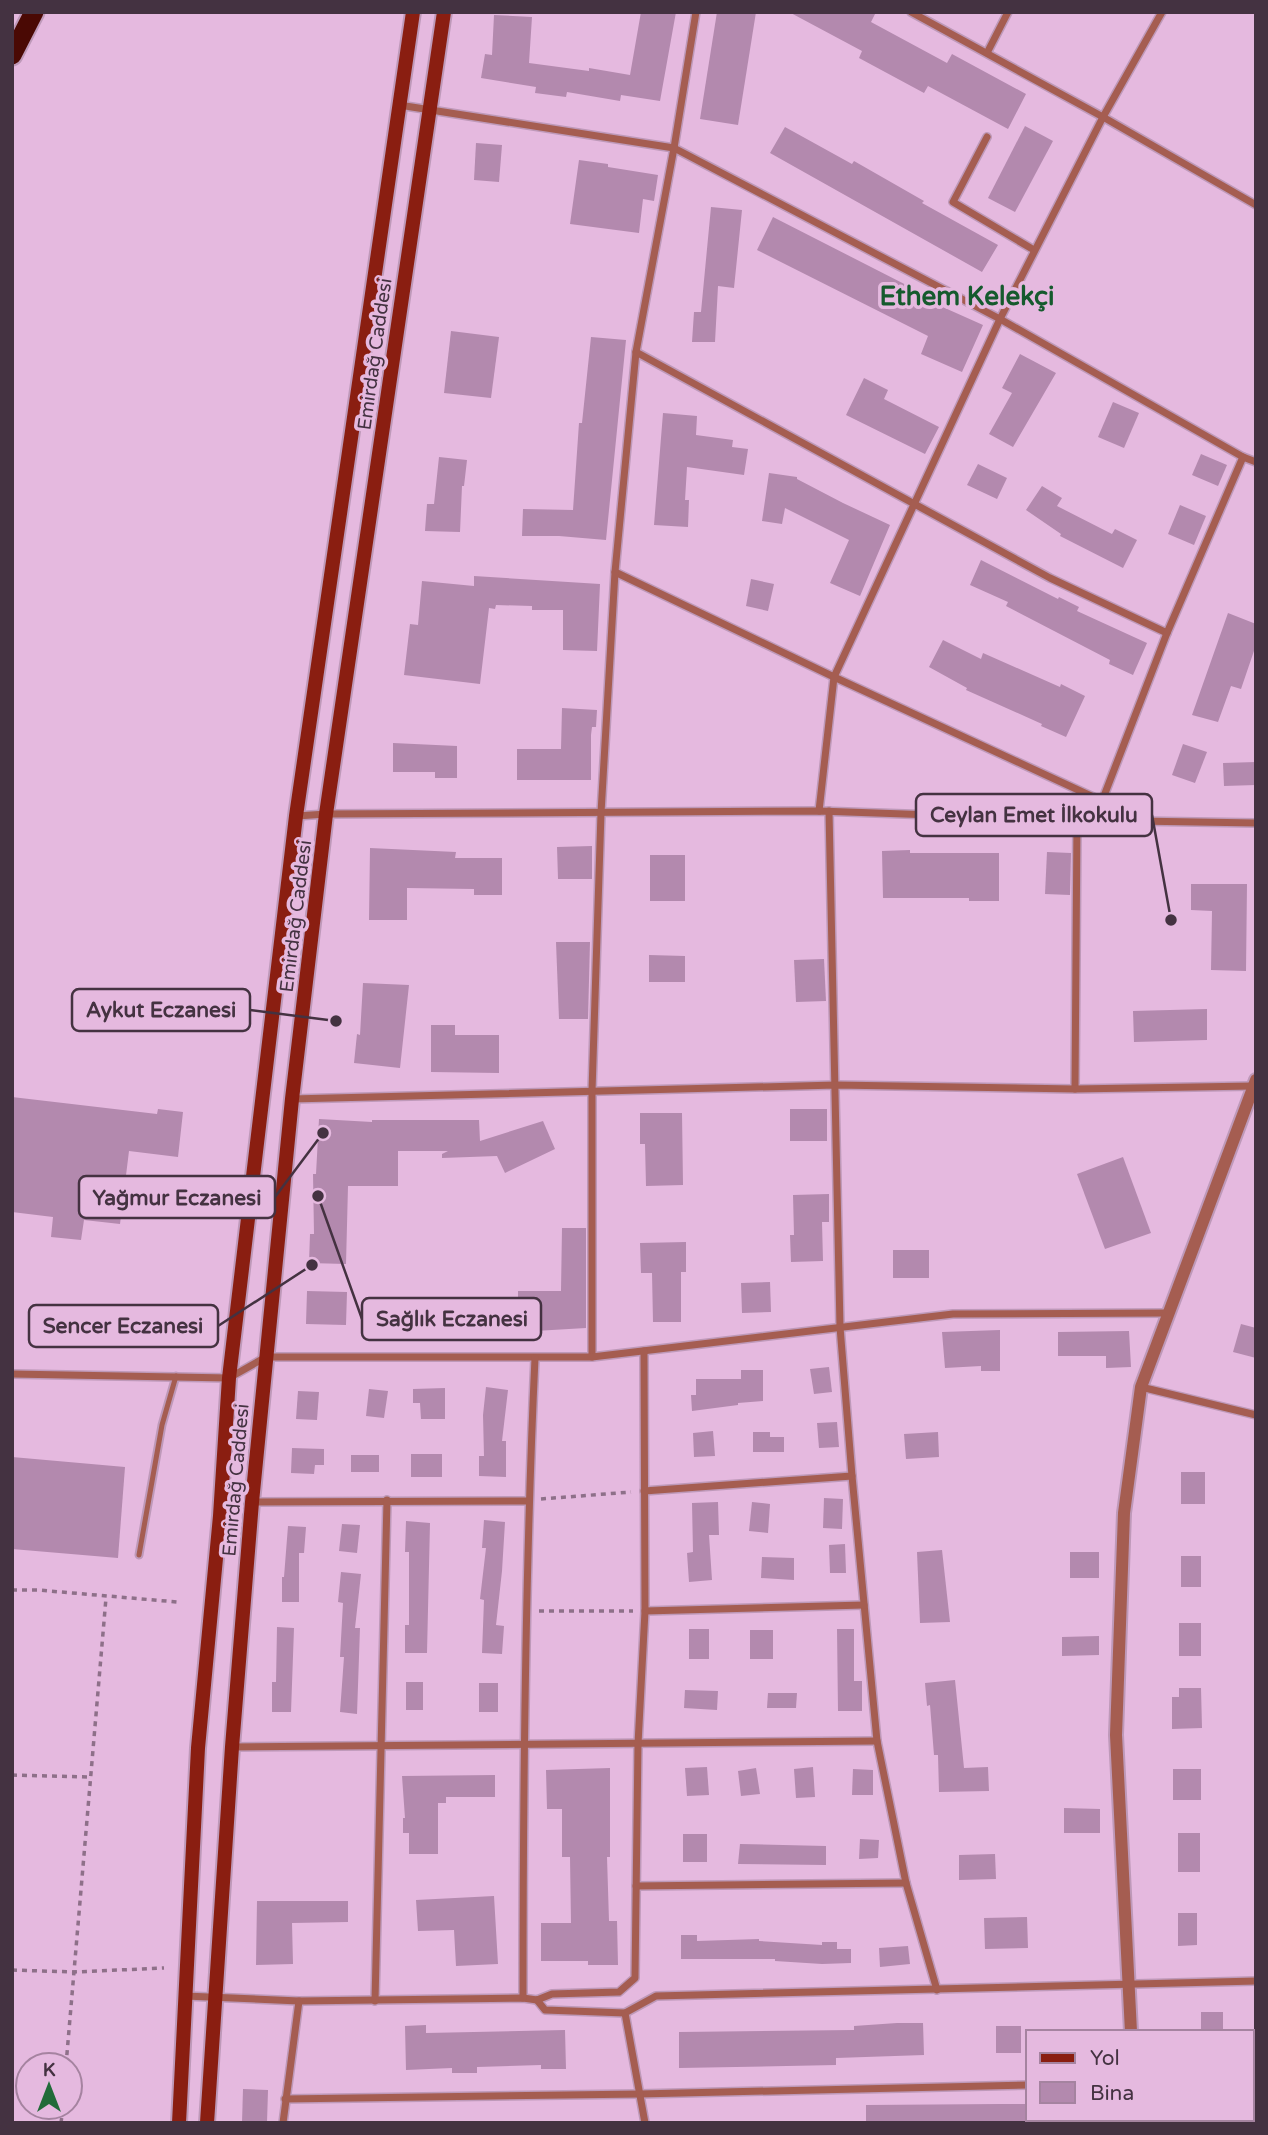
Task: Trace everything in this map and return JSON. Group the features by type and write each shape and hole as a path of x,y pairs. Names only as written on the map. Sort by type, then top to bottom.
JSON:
{"highway":[{"path":"12,55 34,12"}],"main road":[{"name":"Emirdağ Caddesi","path":"179,2123 198,1748 220,1516 229,1378 296,816 413,12"},
{"name":"Emirdağ Caddesi","path":"207,2123 232,1747 252,1502 292,1099 326,814 444,12"}],"street":[{"path":"592,1357 593,1091 601,813 615,572 636,352 696,12"},
{"path":"911,12 1103,117 1256,205"},
{"path":"987,53 1008,12"},
{"path":"819,811 834,677 999,318 1103,117 1162,12"},
{"path":"399,105 674,148 999,318 1256,462"},
{"path":"987,137 953,202 1034,250"},
{"path":"636,352 1050,578 1167,633"},
{"path":"1077,820 1102,801 1167,633 1243,457"},
{"path":"615,572 1102,801"},
{"path":"296,816 829,811 1077,820 1256,822"},
{"path":"829,811 840,1327 852,1476 877,1741 906,1883 937,1990"},
{"path":"1075,1089 1077,820"},
{"path":"292,1099 836,1085 1075,1089 1254,1083 1141,1387 1124,1513 1116,1735 1130,1984 1130,2030"},
{"path":"12,1374 229,1378 266,1357 592,1357 953,1314 1168,1313"},
{"path":"184,1996 299,2001 537,2000 552,1994 619,1992 635,1978 638,1744 645,1611 644,1351"},
{"path":"523,1998 523,1743 529,1500 536,1358"},
{"path":"1141,1387 1256,1415"},
{"path":"644,1491 852,1476"},
{"path":"375,2001 387,1500"},
{"path":"252,1502 529,1500"},
{"path":"645,1611 864,1605"},
{"path":"232,1747 877,1741"},
{"path":"636,1886 906,1883"},
{"path":"537,2000 545,2010 625,2013 656,1996 1256,1981"},
{"path":"283,2123 299,2001"},
{"path":"625,2013 645,2123"},
{"path":"285,2099 1026,2085"}],"lane":[{"path":"139,1555 162,1425 176,1376"}],"path":[{"path":"529,1500 644,1491"},
{"path":"12,1590 177,1602"},
{"path":"67,2051 106,1598"},
{"path":"526,1611 645,1611"},
{"path":"12,1775 90,1777"},
{"path":"12,1970 74,1972 164,1968"}],"building":[{"path":"641,12 676,12 660,101 621,95 620,101 567,92 566,97 535,93 536,87 481,78 485,54 492,55 494,15 532,17 529,63 589,71 589,68 630,75"},
{"path":"717,12 756,12 738,125 700,119"},
{"path":"789,12 876,12 871,22 947,63 952,54 1026,94 1008,129 928,86 924,93 859,58 862,51"},
{"path":"1025,126 1053,141 1015,212 988,198"},
{"path":"785,127 852,164 854,161 998,245 982,272 770,153"},
{"path":"476,143 502,145 499,182 474,180"},
{"path":"579,160 658,175 654,201 643,199 639,233 570,224"},
{"path":"711,207 742,210 734,288 718,286 715,342 692,342 694,312 701,312"},
{"path":"773,217 920,292 918,296 983,325 962,372 921,354 928,336 757,250"},
{"path":"451,331 499,337 491,398 444,393"},
{"path":"591,337 626,340 606,540 522,536 523,509 573,510 579,423 582,423"},
{"path":"1020,354 1056,373 1013,447 989,434 1012,393 1002,388"},
{"path":"864,378 888,390 884,399 939,427 925,454 846,415"},
{"path":"1113,402 1139,413 1124,448 1098,437"},
{"path":"663,413 697,416 696,435 733,440 732,447 748,449 744,475 687,467 685,500 689,500 688,527 654,525"},
{"path":"1201,454 1227,465 1218,486 1192,475"},
{"path":"439,457 467,460 462,486 460,532 425,531 427,504 434,504"},
{"path":"978,464 1007,478 997,499 967,485"},
{"path":"769,473 797,477 890,525 860,596 830,583 849,540 785,508 782,524 762,521"},
{"path":"1042,486 1062,498 1057,506 1112,534 1115,529 1137,540 1123,568 1060,536 1061,534 1026,510"},
{"path":"1180,505 1206,516 1194,545 1168,534"},
{"path":"981,560 1079,607 1077,611 1147,643 1133,675 1109,664 1110,660 1006,606 1008,602 970,585"},
{"path":"474,576 600,584 597,651 563,650 563,610 532,610 532,606 496,605 495,609 489,608 480,684 404,675 410,624 418,625 422,581 474,586"},
{"path":"751,579 774,584 768,611 746,606"},
{"path":"1228,613 1256,624 1256,645 1241,689 1231,686 1218,722 1192,715"},
{"path":"943,640 981,659 983,653 1085,696 1066,737 966,690 967,688 929,667"},
{"path":"562,708 597,710 596,727 592,727 591,735 591,780 517,780 517,749 561,749"},
{"path":"393,743 457,746 457,778 435,778 435,772 393,772"},
{"path":"1183,744 1207,752 1195,783 1172,775"},
{"path":"1256,762 1256,785 1224,786 1223,763"},
{"path":"592,846 592,879 558,879 557,847"},
{"path":"370,848 456,852 455,858 502,858 502,895 474,895 474,889 407,888 407,920 369,920"},
{"path":"910,850 910,853 999,853 999,901 969,901 969,898 883,898 882,851"},
{"path":"1047,852 1071,853 1070,895 1045,894"},
{"path":"650,855 685,855 685,901 650,901"},
{"path":"1191,884 1247,884 1246,971 1211,970 1212,911 1191,910"},
{"path":"556,942 590,942 588,1019 559,1019"},
{"path":"649,955 685,956 685,982 649,982"},
{"path":"824,959 826,1001 796,1002 794,960"},
{"path":"363,983 409,985 400,1068 354,1063 357,1034 360,1035"},
{"path":"1207,1009 1207,1040 1134,1042 1133,1011"},
{"path":"431,1025 455,1025 455,1035 499,1035 499,1073 431,1072"},
{"path":"12,1097 157,1114 158,1109 183,1112 178,1157 129,1151 120,1224 84,1220 81,1240 51,1237 53,1217 12,1212"},
{"path":"790,1109 827,1109 827,1141 790,1141"},
{"path":"640,1113 682,1113 683,1185 646,1186 645,1144 640,1144"},
{"path":"319,1119 372,1122 479,1120 480,1141 543,1121 555,1149 505,1173 497,1156 442,1158 442,1154 448,1151 398,1151 398,1186 348,1186 346,1264 309,1263 310,1234 314,1234 313,1174 316,1174"},
{"path":"1123,1157 1151,1233 1105,1249 1077,1174"},
{"path":"829,1194 829,1222 822,1222 823,1261 791,1262 790,1235 794,1235 793,1195"},
{"path":"562,1228 586,1228 586,1328 518,1332 518,1291 561,1291"},
{"path":"686,1242 686,1272 681,1272 681,1322 653,1322 652,1273 641,1273 640,1243"},
{"path":"893,1250 929,1250 929,1278 893,1278"},
{"path":"770,1282 771,1312 742,1313 741,1283"},
{"path":"307,1291 347,1292 346,1325 306,1324"},
{"path":"1241,1324 1256,1328 1256,1358 1233,1352"},
{"path":"1000,1330 1000,1371 981,1371 981,1366 945,1368 942,1332"},
{"path":"1129,1331 1131,1367 1106,1368 1106,1356 1058,1356 1058,1332"},
{"path":"829,1367 832,1392 814,1394 810,1369"},
{"path":"741,1370 763,1370 763,1401 692,1411 691,1395 696,1395 696,1379 741,1379"},
{"path":"486,1387 508,1390 502,1441 506,1441 506,1477 479,1476 479,1456 484,1456 483,1415"},
{"path":"445,1388 445,1419 421,1419 420,1403 413,1403 413,1389"},
{"path":"369,1389 388,1391 384,1418 366,1416"},
{"path":"298,1391 319,1392 317,1420 296,1419"},
{"path":"837,1422 839,1447 819,1448 817,1423"},
{"path":"713,1431 715,1456 694,1457 693,1433"},
{"path":"753,1432 770,1432 770,1437 784,1437 784,1452 753,1452"},
{"path":"938,1432 939,1457 906,1459 904,1434"},
{"path":"292,1448 324,1449 324,1465 315,1465 314,1474 291,1473"},
{"path":"411,1454 442,1454 442,1477 411,1477"},
{"path":"351,1455 379,1455 379,1472 351,1472"},
{"path":"12,1457 125,1467 118,1558 12,1549"},
{"path":"1181,1472 1205,1472 1205,1504 1181,1504"},
{"path":"824,1498 843,1499 842,1529 823,1528"},
{"path":"718,1502 719,1535 709,1535 712,1580 689,1582 687,1553 693,1552 692,1503"},
{"path":"752,1502 770,1504 768,1533 749,1531"},
{"path":"484,1520 505,1522 496,1625 504,1626 502,1654 482,1653 484,1600 480,1599 486,1548 482,1548"},
{"path":"406,1521 430,1523 427,1653 405,1653 405,1625 409,1625 409,1552 405,1552"},
{"path":"342,1524 360,1525 357,1553 339,1551"},
{"path":"288,1526 306,1527 304,1553 299,1553 299,1602 282,1602"},
{"path":"845,1544 846,1573 830,1573 829,1545"},
{"path":"942,1550 950,1622 920,1623 917,1552"},
{"path":"1070,1552 1099,1552 1099,1578 1070,1578"},
{"path":"1181,1556 1201,1556 1201,1587 1181,1587"},
{"path":"762,1557 794,1558 794,1580 761,1578"},
{"path":"341,1572 361,1574 355,1628 360,1628 357,1714 340,1712 344,1657 340,1657 343,1603 338,1602"},
{"path":"1179,1623 1201,1623 1201,1656 1179,1656"},
{"path":"277,1627 294,1628 291,1712 272,1712 272,1682 276,1682"},
{"path":"689,1629 709,1629 709,1659 689,1659"},
{"path":"837,1629 854,1629 854,1681 862,1681 862,1711 838,1711"},
{"path":"750,1630 773,1630 773,1659 750,1659"},
{"path":"1099,1636 1099,1655 1062,1656 1062,1637"},
{"path":"955,1680 964,1768 988,1767 989,1791 939,1792 938,1755 934,1755 930,1705 927,1706 925,1683"},
{"path":"406,1682 423,1682 423,1710 406,1710"},
{"path":"479,1683 498,1683 498,1712 479,1712"},
{"path":"1179,1688 1201,1688 1202,1728 1172,1729 1172,1697 1179,1697"},
{"path":"685,1690 718,1691 717,1710 684,1708"},
{"path":"768,1693 797,1693 796,1708 767,1708"},
{"path":"707,1767 709,1795 687,1796 685,1768"},
{"path":"813,1767 815,1797 796,1798 794,1769"},
{"path":"610,1768 610,1857 607,1857 609,1921 617,1921 618,1965 588,1965 588,1961 541,1961 541,1923 571,1923 570,1857 562,1857 562,1809 547,1809 546,1770"},
{"path":"756,1768 760,1794 741,1796 738,1771"},
{"path":"853,1769 873,1770 873,1795 852,1795"},
{"path":"1173,1769 1201,1769 1201,1800 1173,1800"},
{"path":"495,1775 495,1797 446,1797 446,1803 438,1803 438,1854 409,1854 409,1833 403,1833 405,1818 402,1776"},
{"path":"1064,1808 1100,1809 1100,1833 1064,1833"},
{"path":"1178,1833 1200,1833 1200,1872 1178,1872"},
{"path":"683,1834 707,1834 707,1862 683,1862"},
{"path":"860,1839 879,1840 878,1858 859,1859"},
{"path":"740,1844 826,1846 826,1865 738,1864"},
{"path":"995,1854 996,1879 959,1880 959,1855"},
{"path":"494,1896 498,1964 456,1966 454,1930 418,1931 416,1900"},
{"path":"257,1901 348,1901 348,1922 292,1923 293,1964 256,1965"},
{"path":"1178,1913 1197,1913 1197,1945 1178,1946"},
{"path":"1027,1917 1028,1948 985,1949 984,1918"},
{"path":"681,1935 697,1935 697,1941 759,1939 822,1945 822,1942 837,1942 837,1949 851,1949 851,1963 822,1964 775,1959 681,1959"},
{"path":"908,1946 910,1964 880,1967 879,1948"},
{"path":"1201,2012 1223,2012 1223,2030 1201,2030"},
{"path":"923,2023 924,2055 836,2058 836,2065 679,2068 679,2032 854,2030 854,2026"},
{"path":"426,2025 426,2033 565,2030 566,2069 541,2069 541,2065 477,2067 477,2073 452,2073 452,2068 406,2070 405,2026"},
{"path":"996,2026 1021,2026 1021,2053 996,2053"},
{"path":"243,2089 268,2090 267,2123 242,2123"},
{"path":"1026,2104 1028,2123 866,2123 866,2105"}],"place":[{"name":"Ceylan Emet İlkokulu","path":"1171,920"},
{"name":"Aykut Eczanesi","path":"336,1021"},
{"name":"Yağmur Eczanesi","path":"323,1133"},
{"name":"Sağlık Eczanesi","path":"318,1196"},
{"name":"Sencer Eczanesi","path":"312,1265"}],"district":[{"name":"Ethem Kelekçi","path":"967,296"}]}
